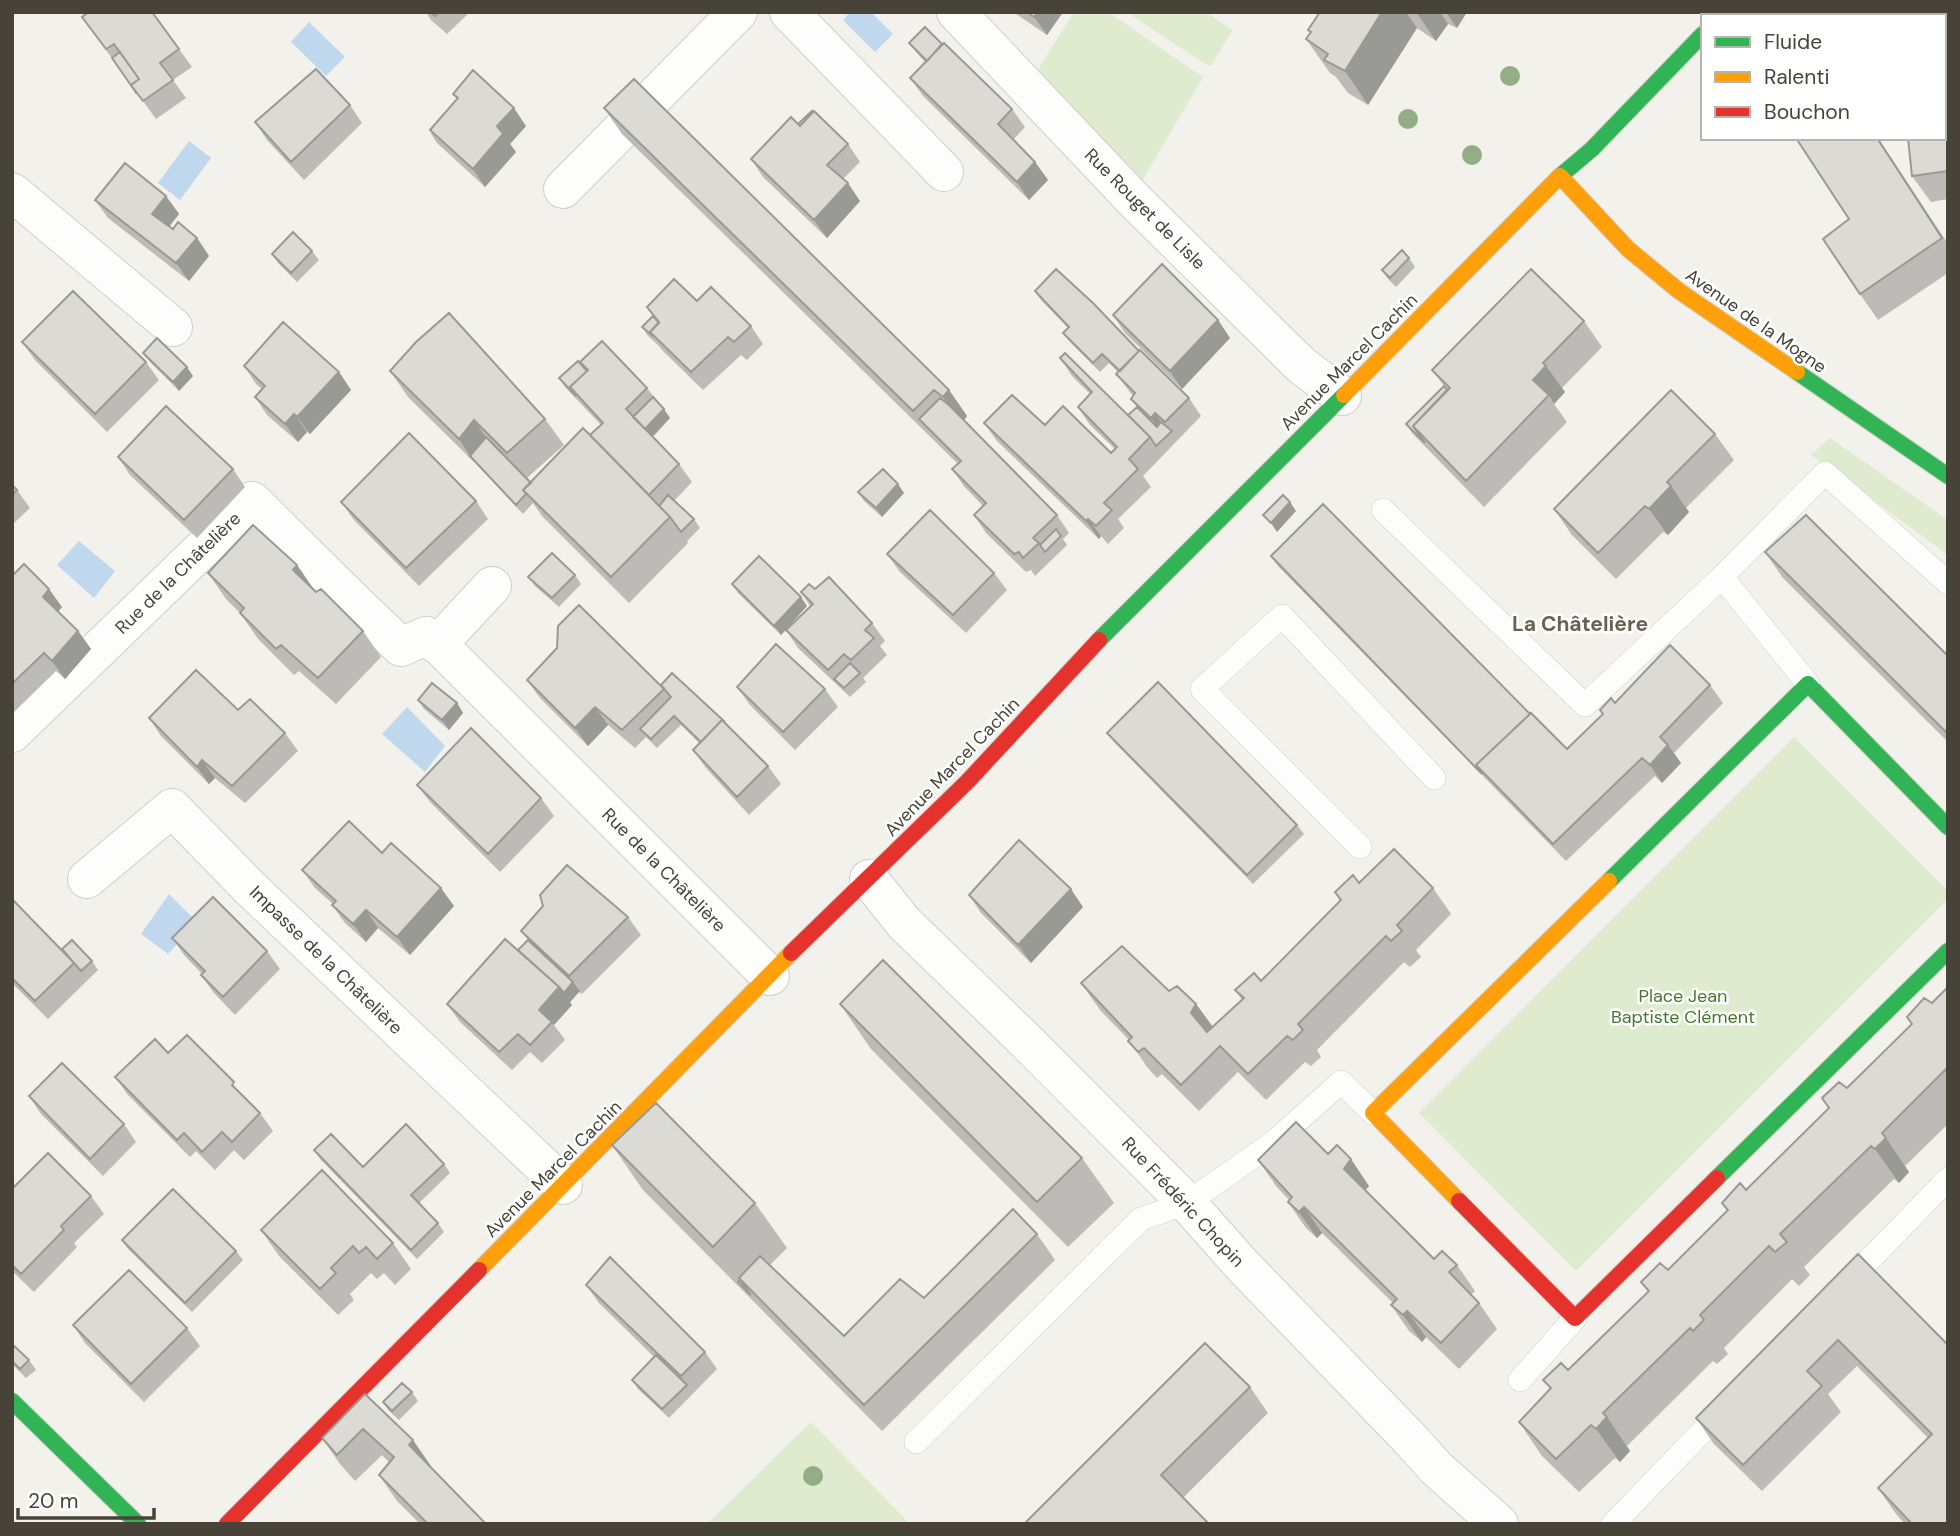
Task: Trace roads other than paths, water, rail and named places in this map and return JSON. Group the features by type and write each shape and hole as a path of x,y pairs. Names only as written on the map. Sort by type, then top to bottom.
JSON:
{"street":[{"path":"563,189 738,12"},
{"path":"789,12 944,172"},
{"name":"Rue Rouget de Lisle","path":"956,12 1153,219 1301,365 1342,396"},
{"name":"Avenue Marcel Cachin","path":"227,1524 784,960 967,782 1120,618 1233,508 1560,176 1592,149 1701,36"},
{"name":"Avenue de la Mogne","path":"1560,176 1628,249 1679,291 1948,476"},
{"path":"12,192 173,327"},
{"name":"Rue de la Châtelière","path":"12,733 252,501 401,647 425,636 439,646 771,976"},
{"path":"439,646 492,586"},
{"path":"1948,827 1808,684 1373,1113 1575,1318 1948,951"},
{"name":"Impasse de la Châtelière","path":"87,879 172,808 250,888 563,1185"},
{"name":"Rue Frédéric Chopin","path":"870,879 904,923 1026,1041 1186,1203 1436,1468 1499,1524"},
{"path":"12,1401 138,1524"}],"lane":[{"path":"1383,510 1585,705 1722,576 1825,473 1948,583"},
{"path":"1722,576 1808,684"},
{"path":"1360,848 1202,689 1282,616 1434,778"},
{"path":"916,1442 1141,1219 1186,1203 1274,1142 1341,1082 1373,1113"},
{"path":"1833,1297 1948,1179"},
{"path":"1520,1380 1575,1318"},
{"path":"1613,1524 1737,1396"}],"water":[{"path":"850,12 871,12 893,34 875,52 843,20"},
{"path":"309,22 345,57 326,76 291,42"},
{"path":"189,141 211,158 180,200 158,183"},
{"path":"79,541 115,571 94,598 57,565"},
{"path":"407,707 445,746 425,772 382,734"},
{"path":"169,894 197,922 168,954 141,934"}],"district":[{"name":"La Châtelière","path":"1580,624"}],"park label":[{"name":"Place Jean Baptiste Clément","path":"1683,1006"}]}
